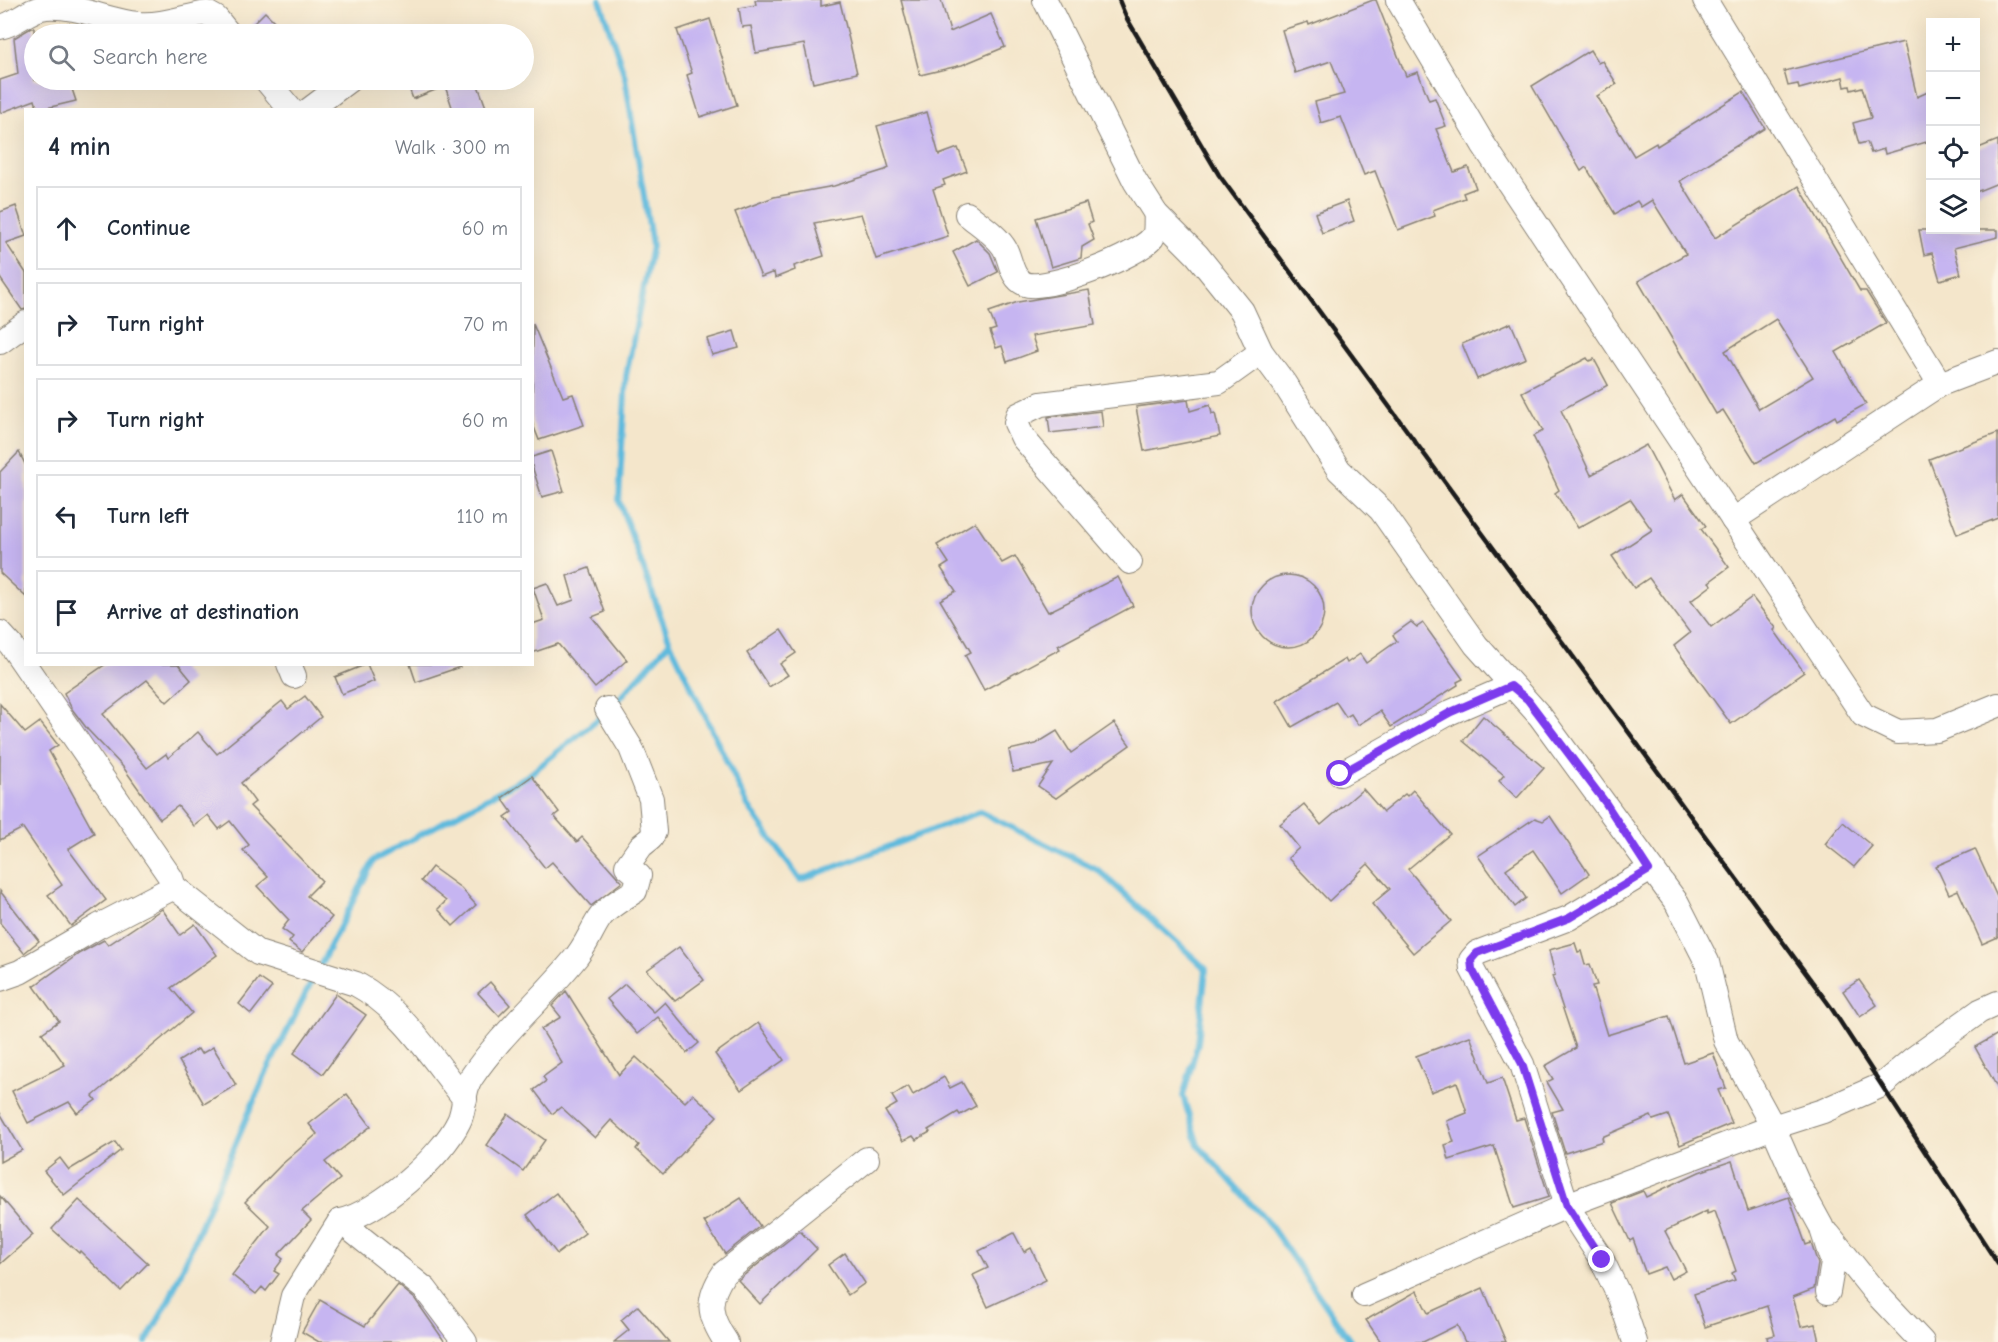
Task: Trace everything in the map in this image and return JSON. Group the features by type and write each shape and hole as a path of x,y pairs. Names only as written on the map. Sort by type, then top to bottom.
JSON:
{"street":[{"path":"1045,0 1135,181 1156,214 1197,255 1242,311 1261,352 1284,383 1340,470 1381,510 1476,645 1511,686 1528,700 1605,802 1649,870 1677,903 1707,962 1726,1041 1773,1126 1798,1184 1821,1226 1873,1290 1922,1342"},
{"path":"1398,0 1483,144 1863,715 1898,732 1937,730 1998,705"},
{"path":"1705,0 1940,384"},
{"path":"0,27 31,6 67,8 123,22 145,24 207,13 221,24"},
{"path":"274,90 289,108"},
{"path":"312,108 336,90"},
{"path":"968,214 1004,247 1015,276 1023,283 1034,286 1046,285 1102,267 1146,243 1155,233 1156,214"},
{"path":"0,342 24,324"},
{"path":"1130,562 1023,438 1016,423 1018,415 1041,404 1219,382 1261,352"},
{"path":"1733,520 1940,384 1998,362"},
{"path":"0,633 24,664"},
{"path":"25,666 171,878 174,887 258,953 356,984 378,996 465,1099"},
{"path":"1340,774 1451,712 1511,686"},
{"path":"282,1342 293,1296 340,1221 355,1218 417,1174 450,1137 460,1119 465,1099 464,1092 493,1048 574,961 600,917 635,891 639,876 627,866 654,832 651,799 631,748 607,709"},
{"path":"1635,1342 1620,1298 1602,1260 1567,1206 1522,1064 1472,969 1471,960 1477,953 1569,918 1649,870"},
{"path":"0,979 20,972 99,926 174,887"},
{"path":"1364,1295 1567,1206 1773,1126 1823,1111 1882,1085 1970,1018 1998,1003"},
{"path":"726,1342 713,1323 711,1301 714,1287 724,1272 867,1159"},
{"path":"340,1221 425,1289 465,1342"},
{"path":"1821,1226 1833,1263 1828,1292"}],"building":[{"path":"755,0 821,0 821,6 840,2 857,73 813,83 804,44 756,53 751,26 742,27 739,8 756,5"},
{"path":"901,0 941,0 950,32 991,14 1005,47 962,65 920,75"},
{"path":"1376,0 1406,76 1418,72 1429,100 1435,98 1446,126 1436,129 1454,172 1468,167 1476,188 1463,193 1465,198 1433,210 1435,216 1398,230 1375,171 1364,175 1341,117 1321,123 1315,102 1344,94 1331,61 1295,73 1282,30 1308,22 1309,25"},
{"path":"265,12 277,24 253,24"},
{"path":"710,19 737,105 700,117 687,75 692,73 677,30"},
{"path":"24,32 24,90 72,90 76,101 37,108 35,100 0,113 0,80 18,74 14,38"},
{"path":"1904,42 1917,97 1926,93 1926,142 1885,154 1884,149 1871,153 1867,142 1859,144 1853,123 1871,118 1862,87 1851,90 1850,86 1845,87 1843,77 1799,89 1798,84 1788,86 1784,71"},
{"path":"1590,50 1598,63 1602,61 1617,84 1597,96 1634,156 1656,143 1657,146 1743,92 1765,128 1680,181 1715,238 1799,186 1860,291 1866,291 1886,323 1836,352 1866,404 1837,420 1835,416 1756,463 1723,410 1716,414 1638,281 1686,254 1652,200 1641,207 1637,201 1615,214 1586,167 1581,171 1532,86","holes":["1776,319 1813,377 1759,409 1725,351"]},
{"path":"410,90 435,90 413,99"},
{"path":"446,90 480,90 486,108 452,108"},
{"path":"927,112 939,155 958,148 967,171 943,180 945,185 933,189 948,236 876,259 861,214 814,223 824,256 794,266 795,270 775,278 774,272 761,277 735,212 774,197 834,186 889,168 877,126"},
{"path":"1998,140 1998,183 1980,190 1980,180 1980,147"},
{"path":"1347,201 1354,221 1322,233 1315,213"},
{"path":"1086,203 1092,222 1088,224 1094,240 1082,247 1081,258 1051,267 1036,218"},
{"path":"16,206 24,230 24,237 6,243 24,270 24,310 22,310 0,278 0,212"},
{"path":"1919,230 1926,230 1926,234 1980,234 1980,230 1998,230 1998,237 1954,248 1961,274 1940,280 1932,253 1924,255"},
{"path":"976,239 990,253 998,272 970,286 953,252"},
{"path":"1089,290 1095,325 1032,336 1037,351 1007,362 1002,346 996,348 990,331 996,329 989,312 1018,302"},
{"path":"1511,323 1526,358 1477,379 1462,344"},
{"path":"534,326 563,397 573,394 584,425 539,440 534,427"},
{"path":"734,331 739,348 712,355 707,339"},
{"path":"1587,358 1589,361 1594,359 1608,385 1561,410 1591,475 1646,445 1675,500 1683,494 1706,526 1701,529 1729,567 1709,582 1712,585 1691,601 1711,627 1752,597 1776,628 1774,630 1804,672 1731,724 1674,646 1690,633 1649,578 1634,588 1612,556 1652,530 1630,499 1578,528 1555,493 1559,490 1533,436 1543,431 1522,392"},
{"path":"1188,400 1190,411 1210,405 1212,414 1215,413 1220,436 1144,451 1136,407"},
{"path":"1101,411 1103,427 1050,433 1048,417"},
{"path":"1998,433 1998,518 1957,534 1929,459"},
{"path":"551,451 564,491 542,497 534,472 534,456"},
{"path":"19,452 24,462 24,595 0,573 0,472"},
{"path":"975,522 1002,563 1015,556 1048,612 1118,577 1133,606 1058,646 1060,649 984,690 965,655 971,652 940,600 956,591 941,568 949,563 937,545"},
{"path":"589,568 605,612 592,617 627,660 595,688 558,644 534,652 534,623 544,620 534,588 547,583 558,606 574,600 567,576"},
{"path":"1288,575 1302,578 1314,585 1321,597 1324,611 1321,625 1314,637 1302,644 1288,647 1274,644 1262,637 1255,625 1252,611 1255,597 1262,585 1274,578"},
{"path":"1411,622 1417,627 1423,623 1463,679 1457,682 1458,685 1391,727 1380,711 1358,725 1351,714 1346,717 1336,702 1292,727 1277,701 1345,659 1347,663 1360,654 1366,663 1397,641 1393,635"},
{"path":"781,630 796,653 780,664 788,675 769,687 747,653"},
{"path":"103,666 180,666 191,680 167,702 147,680 103,714 147,768 166,754 168,758 198,732 217,754 282,701 288,709 305,696 321,717 241,783 255,802 250,806 322,881 307,896 332,917 302,952 289,942 293,937 282,929 289,920 257,886 268,877 243,850 249,845 230,821 219,829 208,815 194,826 178,806 160,819 123,767 88,730 72,709 64,693"},
{"path":"362,666 368,666 374,681 342,694 335,677"},
{"path":"411,666 460,666 460,667 416,682"},
{"path":"0,704 25,733 40,722 58,745 49,751 94,833 68,849 106,900 71,926 48,895 62,885 23,828 0,840"},
{"path":"1483,716 1544,768 1517,798 1499,781 1504,775 1463,741"},
{"path":"1114,723 1130,745 1056,798 1038,786 1053,764 1013,772 1009,750 1036,744 1057,731 1071,753"},
{"path":"532,776 559,812 554,816 577,842 582,837 622,882 591,906 552,862 545,868 505,817 512,812 502,798"},
{"path":"1363,789 1383,812 1413,790 1450,834 1408,869 1451,921 1413,953 1372,904 1390,889 1368,864 1329,901 1288,858 1299,848 1280,824 1304,804 1321,825"},
{"path":"1550,816 1589,874 1562,893 1533,850 1506,869 1526,898 1515,907 1478,856 1535,818 1543,821"},
{"path":"1843,822 1872,846 1854,867 1825,844"},
{"path":"1975,849 1998,899 1998,937 1982,944 1958,890 1949,894 1936,866"},
{"path":"432,867 461,888 476,905 453,926 438,909 446,901 421,881"},
{"path":"0,891 39,941 24,953 0,923"},
{"path":"162,909 180,935 195,924 217,955 171,988 192,1013 93,1096 96,1100 77,1113 69,1102 28,1123 12,1091 65,1065 42,1033 59,1021 34,986 80,953 104,940 108,945"},
{"path":"1575,943 1578,952 1581,951 1585,965 1590,964 1597,985 1592,986 1607,1035 1669,1016 1684,1063 1713,1053 1726,1088 1718,1090 1732,1123 1680,1145 1668,1115 1653,1120 1651,1116 1602,1137 1603,1141 1565,1153 1552,1112 1563,1109 1547,1082 1553,1079 1545,1066 1576,1048 1552,976 1555,975 1549,950"},
{"path":"679,947 704,980 675,1001 647,970"},
{"path":"259,978 272,987 251,1014 239,1004"},
{"path":"1859,980 1877,1005 1860,1017 1843,991"},
{"path":"490,982 510,1005 499,1016 478,993"},
{"path":"625,984 654,1012 665,1002 699,1043 687,1053 658,1017 637,1034 607,999"},
{"path":"566,991 619,1075 636,1057 685,1102 693,1094 717,1116 663,1174 636,1149 639,1145 611,1120 595,1138 561,1107 552,1114 534,1090 546,1081 543,1077 562,1063 541,1029 561,1017 552,1006"},
{"path":"336,994 366,1015 323,1074 294,1053"},
{"path":"758,1023 784,1060 741,1090 715,1054"},
{"path":"1998,1034 1998,1089 1975,1047"},
{"path":"1470,1036 1488,1083 1502,1078 1516,1120 1524,1118 1549,1197 1514,1208 1494,1146 1449,1160 1445,1145 1454,1142 1447,1121 1467,1113 1457,1082 1431,1092 1416,1056"},
{"path":"213,1047 236,1085 204,1104 179,1061 198,1049 201,1054"},
{"path":"944,1077 950,1088 962,1082 976,1106 960,1115 958,1112 916,1140 913,1136 903,1141 885,1111 897,1104 892,1096 908,1086 913,1095"},
{"path":"347,1094 371,1126 325,1162 340,1179 302,1211 311,1220 278,1255 283,1259 274,1271 279,1274 266,1291 262,1287 256,1294 232,1275 270,1226 245,1202 281,1165 317,1134 309,1124"},
{"path":"0,1113 22,1150 0,1162"},
{"path":"508,1114 545,1140 523,1171 487,1145"},
{"path":"115,1142 121,1150 64,1195 44,1171 60,1158 69,1170"},
{"path":"1732,1161 1748,1211 1789,1197 1806,1245 1811,1243 1818,1264 1814,1289 1793,1297 1801,1327 1815,1324 1819,1342 1768,1342 1767,1337 1775,1335 1767,1306 1705,1327 1694,1294 1735,1280 1732,1273 1736,1271 1715,1211 1707,1214 1707,1211 1665,1231 1686,1271 1671,1279 1665,1267 1646,1274 1633,1239 1630,1241 1612,1203 1643,1191 1646,1197 1699,1172"},
{"path":"556,1193 585,1233 557,1254 527,1215"},
{"path":"0,1196 33,1235 0,1264"},
{"path":"741,1198 760,1226 725,1254 704,1222"},
{"path":"79,1200 148,1263 121,1291 80,1251 79,1253 52,1229"},
{"path":"800,1231 817,1249 760,1304 738,1280"},
{"path":"1014,1233 1024,1252 1031,1248 1046,1280 988,1307 973,1275 988,1268 979,1251"},
{"path":"845,1253 865,1283 848,1295 828,1265"},
{"path":"398,1285 415,1299 445,1342 319,1342 302,1332 320,1300 365,1326"},
{"path":"1483,1288 1506,1342 1465,1342 1457,1325 1423,1342 1381,1342 1366,1320 1417,1291 1428,1313"},
{"path":"638,1306 669,1342 614,1342 629,1330 621,1320"}],"waterway":[{"path":"600,0 625,77 652,246 626,376 619,501 670,642 748,806 800,880 980,812 1098,870 1206,969 1198,1043 1183,1096 1198,1145 1270,1225 1351,1342"},
{"path":"611,708 670,642"},
{"path":"320,966 374,860 529,775 603,715"},
{"path":"146,1342 169,1300 265,1075 315,975"}],"railway":[{"path":"1119,0 1126,17 1219,175 1830,1006 1998,1264"}],"route":[{"path":"1340,774 1451,712 1511,686 1528,700 1605,802 1640,853 1649,870 1569,918 1477,953 1471,960 1472,969 1522,1064 1567,1206 1602,1260"}]}
